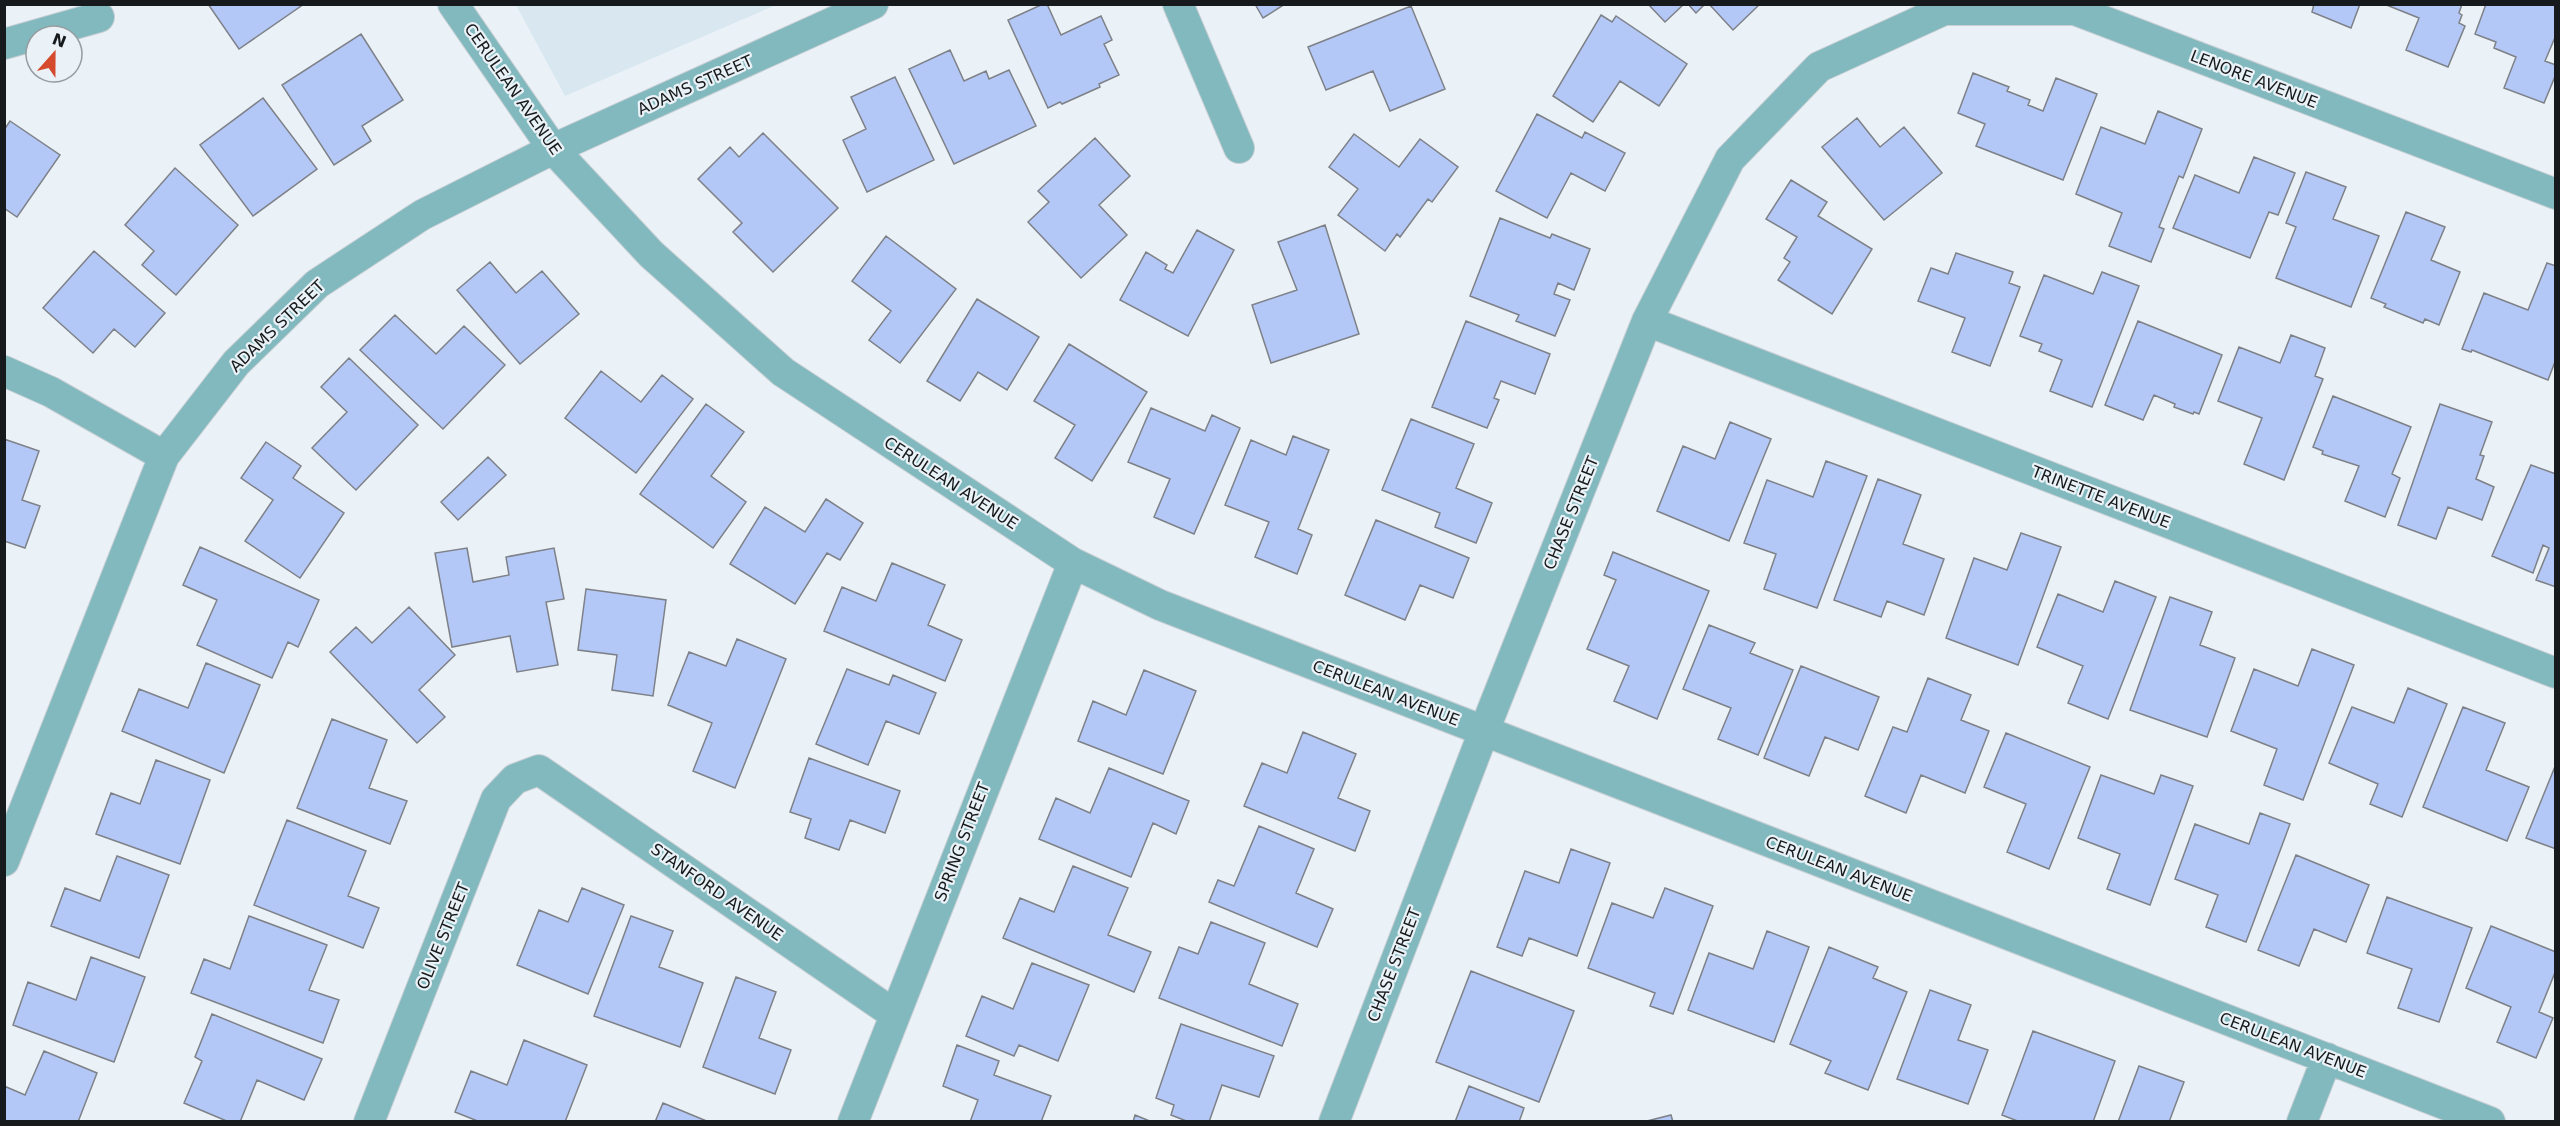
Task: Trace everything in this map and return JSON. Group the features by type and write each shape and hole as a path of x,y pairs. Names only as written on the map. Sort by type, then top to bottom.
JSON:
{"street":[{"name":"CERULEAN AVENUE","path":"453,4 553,149 651,254 783,372 1073,563 1160,605 2490,1122"},
{"name":"ADAMS STREET","path":"4,861 164,456 236,363 317,284 422,215 553,149 873,4"},
{"path":"1178,4 1239,148"},
{"name":"LENORE AVENUE","path":"1944,10 2075,10 2556,194"},
{"name":"CHASE STREET","path":"1334,1122 1484,731 1647,321 1730,159 1819,67 1944,10"},
{"path":"4,44 99,17"},
{"name":"TRINETTE AVENUE","path":"1647,321 2556,672"},
{"path":"4,371 51,392 164,456"},
{"name":"SPRING STREET","path":"853,1122 1073,563"},
{"name":"STANFORD AVENUE","path":"539,770 894,1014"},
{"name":"OLIVE STREET","path":"369,1122 496,799 515,779 539,770"},
{"path":"2302,1122 2327,1059"}],"shaded area":[{"path":"516,5 776,5 565,96"}],"building":[{"path":"208,4 304,4 239,49"},
{"path":"1047,4 1061,35 1101,16 1112,40 1104,44 1119,75 1099,84 1100,87 1048,108 1008,20"},
{"path":"1255,4 1285,4 1263,18"},
{"path":"1648,4 1684,4 1665,22"},
{"path":"1688,4 1705,4 1696,13"},
{"path":"1709,4 1760,4 1733,30"},
{"path":"2314,4 2360,4 2351,28 2312,12"},
{"path":"2384,4 2462,4 2459,23 2465,26 2448,67 2406,50 2419,18"},
{"path":"2486,4 2556,4 2556,35 2545,61 2556,65 2556,74 2544,103 2504,88 2516,57 2494,48 2496,42 2475,34"},
{"path":"1411,6 1445,89 1390,111 1373,71 1326,90 1308,47"},
{"path":"1601,15 1612,22 1616,16 1687,64 1659,106 1620,81 1593,122 1553,96"},
{"path":"361,34 403,100 362,126 371,141 334,165 282,85"},
{"path":"950,50 964,81 986,71 989,79 1009,70 1036,126 954,164 909,69"},
{"path":"1973,73 2009,87 2007,91 2030,100 2028,105 2043,111 2056,78 2097,94 2063,180 1976,146 1985,124 1958,113"},
{"path":"895,77 934,160 867,192 843,140 866,129 851,97"},
{"path":"263,98 317,169 253,216 200,145"},
{"path":"2158,111 2202,129 2183,178 2179,176 2159,227 2164,229 2151,262 2109,246 2122,213 2076,194 2101,127 2145,144"},
{"path":"1537,114 1582,138 1585,132 1625,153 1605,191 1571,173 1547,218 1496,191"},
{"path":"1857,118 1880,147 1904,127 1942,173 1884,220 1822,147"},
{"path":"10,121 60,155 17,217 4,208 4,130"},
{"path":"763,133 838,208 773,272 733,232 742,223 698,179 730,147 739,157"},
{"path":"1354,134 1399,167 1420,139 1458,167 1432,202 1428,199 1400,237 1397,234 1385,251 1338,215 1358,189 1329,167"},
{"path":"1095,138 1130,176 1099,205 1127,235 1081,278 1028,222 1049,202 1038,191"},
{"path":"2254,157 2295,173 2278,215 2269,212 2250,258 2173,228 2195,175 2239,193"},
{"path":"175,168 238,225 176,295 142,265 154,251 125,225"},
{"path":"2306,172 2346,187 2333,219 2379,236 2351,307 2276,278 2296,227 2286,223"},
{"path":"1791,180 1827,202 1818,216 1872,249 1832,314 1778,280 1790,262 1784,258 1797,237 1766,219"},
{"path":"2406,212 2445,227 2431,260 2460,272 2439,325 2425,319 2423,323 2384,307 2386,304 2371,298"},
{"path":"1500,218 1550,238 1552,234 1590,249 1574,290 1558,283 1554,294 1570,300 1555,336 1516,321 1519,315 1470,296"},
{"path":"1325,225 1359,334 1271,363 1252,305 1297,290 1278,242"},
{"path":"1197,230 1234,250 1188,336 1120,300 1146,252 1167,265 1165,269 1173,273"},
{"path":"886,236 956,289 900,363 869,340 891,311 852,281"},
{"path":"94,251 165,313 135,347 114,329 93,353 43,308"},
{"path":"1956,253 2013,272 2009,283 2020,287 1990,366 1952,352 1965,318 1918,301 1931,268 1948,274"},
{"path":"490,262 516,293 542,271 579,314 520,364 457,290"},
{"path":"2547,263 2556,266 2556,359 2548,380 2472,350 2471,352 2462,349 2484,293 2528,310"},
{"path":"2102,272 2139,286 2092,407 2050,391 2062,360 2039,351 2042,344 2020,336 2044,275 2093,294"},
{"path":"977,299 1039,337 1007,390 978,372 960,401 927,381"},
{"path":"395,315 436,354 464,326 505,365 443,429 360,350"},
{"path":"1466,321 1550,354 1535,394 1501,381 1494,398 1499,400 1487,428 1432,407"},
{"path":"2138,321 2222,355 2199,414 2174,407 2175,404 2154,395 2143,420 2105,405"},
{"path":"2291,335 2325,348 2315,376 2323,379 2284,480 2244,464 2262,418 2218,401 2239,347 2280,363"},
{"path":"1069,344 1147,392 1092,481 1055,458 1075,425 1034,401"},
{"path":"349,358 418,425 356,490 312,448 347,412 321,387"},
{"path":"601,371 641,402 662,375 693,399 636,473 565,418"},
{"path":"2333,396 2411,427 2392,474 2400,478 2385,517 2345,501 2359,466 2322,454 2323,451 2313,447"},
{"path":"706,404 744,432 711,476 746,502 713,548 640,494"},
{"path":"2440,404 2492,422 2480,455 2484,456 2476,479 2494,487 2482,520 2448,507 2436,539 2398,525"},
{"path":"1151,408 1205,431 1212,415 1240,428 1194,534 1154,517 1170,479 1128,462"},
{"path":"1411,419 1474,444 1456,488 1492,503 1476,543 1435,527 1440,513 1382,490"},
{"path":"1730,422 1771,439 1729,541 1657,511 1683,446 1715,459"},
{"path":"1293,436 1329,450 1298,529 1312,535 1297,574 1255,557 1269,522 1225,505 1251,440 1286,455"},
{"path":"4,439 39,451 22,500 40,506 25,548 4,541"},
{"path":"266,442 301,466 293,478 344,513 300,578 245,541 273,500 241,478"},
{"path":"488,457 506,475 458,520 441,502"},
{"path":"1826,461 1867,476 1817,608 1764,589 1776,554 1744,543 1767,480 1813,497"},
{"path":"2531,465 2556,474 2556,587 2536,580 2549,548 2543,545 2533,573 2492,556"},
{"path":"1878,479 1921,495 1903,544 1944,559 1924,615 1887,601 1881,617 1834,600"},
{"path":"826,499 863,523 840,560 827,553 795,604 730,564 765,507 805,532"},
{"path":"1376,520 1469,558 1453,598 1420,585 1405,620 1345,595"},
{"path":"2021,533 2061,547 2018,665 1946,638 1974,558 2007,570"},
{"path":"200,547 319,600 298,647 288,642 272,678 197,645 217,600 183,585"},
{"path":"467,548 473,582 509,575 506,557 554,548 564,599 546,602 558,665 517,672 510,636 452,647 435,553"},
{"path":"1613,552 1709,591 1657,719 1614,701 1629,666 1587,649 1616,580 1604,575"},
{"path":"892,563 945,585 928,625 962,640 945,681 824,631 842,587 876,601"},
{"path":"2115,581 2156,597 2108,719 2068,703 2083,666 2037,647 2058,594 2103,612"},
{"path":"586,589 666,600 653,696 612,690 617,655 578,650"},
{"path":"2170,597 2212,612 2200,645 2235,658 2207,737 2130,710"},
{"path":"409,607 455,655 419,690 445,717 417,743 330,652 356,627 372,643"},
{"path":"1709,625 1755,643 1750,653 1793,670 1758,755 1718,739 1731,708 1683,689"},
{"path":"737,639 786,659 735,788 693,771 712,723 668,705 689,652 726,666"},
{"path":"2312,649 2354,665 2303,800 2264,785 2277,749 2231,731 2254,669 2298,686"},
{"path":"206,663 260,685 224,773 122,731 139,689 188,708"},
{"path":"1801,666 1879,697 1858,750 1825,737 1809,776 1764,758"},
{"path":"847,669 889,685 893,675 936,693 919,734 886,721 868,765 816,744"},
{"path":"1144,670 1196,691 1163,774 1078,741 1093,701 1126,715"},
{"path":"1928,678 1971,695 1961,720 1989,731 1965,793 1921,775 1906,813 1865,796 1893,727 1907,732"},
{"path":"2408,688 2447,704 2402,817 2370,804 2378,784 2329,763 2352,707 2394,723"},
{"path":"2463,707 2505,723 2486,770 2529,787 2507,841 2423,807"},
{"path":"332,719 387,740 369,788 407,801 390,844 297,808"},
{"path":"1303,732 1356,754 1338,798 1370,811 1355,851 1244,806 1262,763 1287,773"},
{"path":"2006,733 2090,767 2049,869 2007,852 2026,804 1984,787"},
{"path":"809,758 900,791 885,833 850,820 839,850 805,838 811,819 790,812"},
{"path":"156,760 210,780 180,864 96,834 111,793 140,804"},
{"path":"2556,764 2556,849 2526,838"},
{"path":"1109,768 1189,801 1176,834 1153,823 1131,877 1039,839 1056,798 1090,813"},
{"path":"2101,775 2154,794 2161,775 2193,786 2150,905 2107,889 2120,854 2078,838"},
{"path":"2260,813 2290,824 2246,942 2206,927 2218,895 2175,879 2195,824 2249,844"},
{"path":"287,820 366,851 348,896 379,908 363,948 254,905"},
{"path":"1259,826 1314,849 1296,893 1333,909 1317,947 1209,902 1218,880 1234,886"},
{"path":"1571,849 1610,863 1577,956 1529,938 1522,956 1497,947 1525,871 1559,883"},
{"path":"2296,855 2369,885 2346,942 2314,929 2299,966 2258,950"},
{"path":"117,856 169,875 139,958 51,926 65,888 100,901"},
{"path":"1073,866 1128,888 1108,935 1151,952 1134,992 1003,938 1020,898 1054,912"},
{"path":"582,888 624,905 588,994 517,965 539,910 568,922"},
{"path":"1665,888 1713,906 1673,1014 1650,1006 1655,993 1588,968 1612,903 1653,918"},
{"path":"2387,897 2472,928 2439,1022 2398,1008 2412,969 2367,953"},
{"path":"249,916 327,945 309,990 339,1000 323,1043 191,993 204,959 230,969"},
{"path":"631,916 673,931 659,967 703,983 680,1047 594,1016"},
{"path":"1211,922 1265,943 1249,984 1298,1004 1282,1046 1159,998 1179,947 1198,954"},
{"path":"2491,926 2556,952 2556,970 2539,1012 2553,1018 2536,1058 2497,1042 2511,1007 2466,988"},
{"path":"1767,931 1809,947 1774,1042 1688,1010 1709,953 1753,969"},
{"path":"1829,947 1878,967 1873,978 1907,992 1868,1090 1825,1073 1831,1061 1790,1044"},
{"path":"91,957 145,977 114,1062 13,1025 28,982 76,1000"},
{"path":"1032,963 1089,985 1058,1061 1019,1045 1014,1056 966,1036 982,996 1013,1009"},
{"path":"1471,971 1574,1011 1539,1102 1436,1062"},
{"path":"736,977 776,992 759,1038 791,1050 775,1094 703,1067"},
{"path":"1930,990 1971,1005 1958,1040 1988,1050 1968,1104 1897,1079"},
{"path":"212,1014 322,1059 304,1100 257,1080 240,1122 229,1122 184,1103 202,1061 195,1057"},
{"path":"1181,1024 1274,1056 1259,1097 1222,1085 1209,1122 1189,1122 1171,1115 1174,1105 1156,1098"},
{"path":"2033,1031 2115,1061 2093,1122 2020,1122 2002,1115"},
{"path":"524,1040 587,1065 565,1122 480,1122 455,1112 471,1071 507,1085"},
{"path":"957,1045 999,1061 994,1075 1051,1096 1041,1122 970,1122 978,1100 943,1086"},
{"path":"44,1051 97,1073 78,1122 4,1122 4,1086 25,1095"},
{"path":"2139,1066 2184,1082 2169,1122 2118,1122"},
{"path":"1469,1086 1524,1108 1519,1122 1455,1122"},
{"path":"663,1103 709,1122 655,1122"},
{"path":"1135,1115 1152,1122 1133,1122"},
{"path":"1671,1115 1673,1122 1643,1122"}]}
